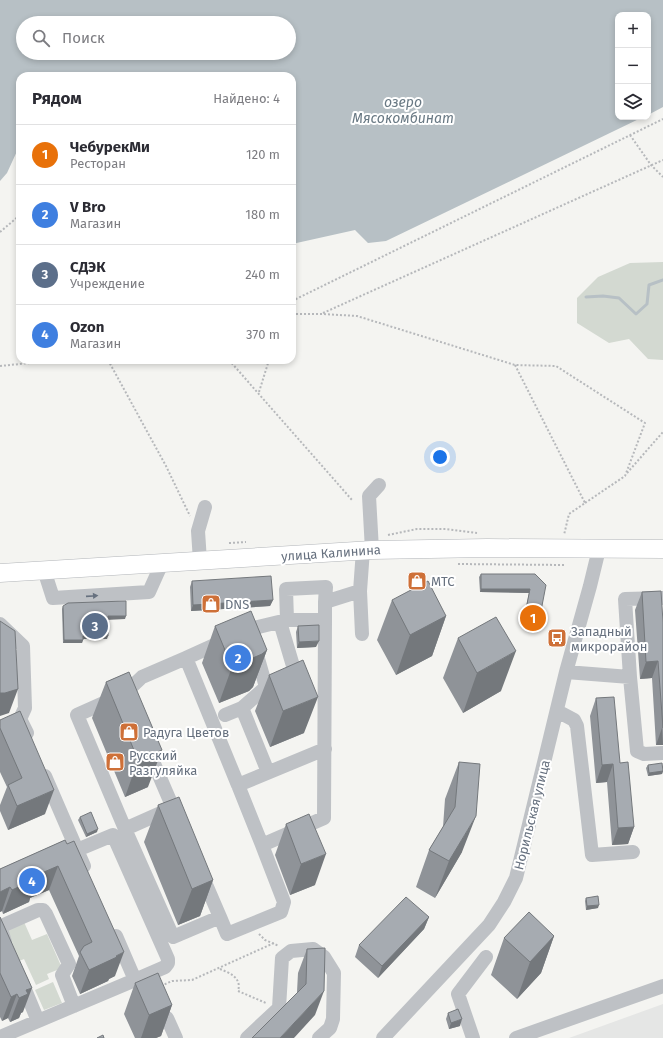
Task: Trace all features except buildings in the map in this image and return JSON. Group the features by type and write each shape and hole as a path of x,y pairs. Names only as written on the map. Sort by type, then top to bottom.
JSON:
{"main road":[{"name":"улица Калинина","path":"0,573 367,550 479,548 663,549"}],"street":[{"path":"362,634 360,591 367,550 369,496 379,485"},
{"path":"200,561 198,531 205,507"},
{"name":"Норильская улица","path":"383,1038 489,925 504,902 516,878 566,672 599,549"},
{"path":"44,570 53,598 149,592 162,563"},
{"path":"262,845 324,818 326,587 286,589 283,621 296,676 302,689"},
{"path":"325,602 360,591"},
{"path":"663,598 625,599 637,751 644,754 663,753"},
{"path":"220,917 173,937 77,715 124,694 142,677 250,629 283,621 325,620"},
{"path":"0,624 23,646 25,708 14,721 33,747"},
{"path":"250,629 266,687"},
{"path":"124,694 227,934 281,912 284,902 238,784 186,658"},
{"path":"566,672 630,677"},
{"path":"225,715 242,708 266,687 296,676"},
{"path":"242,708 268,772"},
{"path":"312,709 325,717"},
{"path":"557,711 574,720 577,726 592,855 633,852"},
{"path":"238,784 325,749"},
{"path":"39,761 89,877"},
{"path":"125,829 172,808"},
{"path":"0,1037 165,967 168,963 113,835 75,844 58,845"},
{"path":"11,956 1,934 1,929 4,925 38,910 43,910 69,964 62,975 74,1006"},
{"path":"110,923 135,980"},
{"path":"247,1038 278,1008 282,958 291,951 313,949 324,957 334,973 333,1019 330,1028 319,1038"},
{"path":"473,1038 458,994 486,957"},
{"path":"17,970 38,1021"},
{"path":"516,1038 663,986"},
{"path":"167,1018 176,1038"}],"path":[{"path":"296,299 663,119"},
{"path":"630,135 651,165 663,177"},
{"path":"322,314 663,160"},
{"path":"0,232 16,218"},
{"path":"296,314 357,316 515,365 556,366 645,423 625,476"},
{"path":"0,366 20,364"},
{"path":"110,364 166,466 198,531"},
{"path":"233,364 352,500"},
{"path":"259,392 268,364"},
{"path":"515,365 585,503"},
{"path":"564,535 569,514 625,476 663,432"},
{"path":"458,564 564,565"},
{"path":"250,924 265,940 291,951"},
{"path":"158,987 172,981 192,980 220,969 274,943"},
{"path":"220,969 232,974 238,980 240,986 238,991 278,1008"}],"shaded area":[{"path":"663,262 663,360 648,359 629,339 609,343 577,323 577,298 598,277 630,263"},
{"path":"24,922 32,940 47,934 62,968 47,974 49,979 36,985 24,959 19,961 6,930"},
{"path":"53,982 62,1003 44,1010 35,990"},
{"path":"663,1004 663,1038 569,1038"}],"water":[{"name":"озеро Мясокомбинат","path":"0,0 663,0 663,107 651,113 651,12 615,12 615,120 637,120 386,241 368,243 355,230 296,243 296,72 16,72 16,153 7,173 0,181"}],"waterway":[{"path":"586,297 603,296 619,298 636,314 647,304 649,285 663,280"}],"place":[{"name":"МТС","path":"417,581"},
{"name":"DNS","path":"211,604"},
{"name":"ЧебурекМи","path":"533,618"},
{"name":"СДЭК","path":"95,626"},
{"name":"Западный микрорайон","path":"557,638"},
{"name":"V Bro","path":"238,658"},
{"name":"Радуга Цветов","path":"129,732"},
{"name":"Русский Разгуляйка","path":"115,762"},
{"name":"Ozon","path":"32,881"}]}
